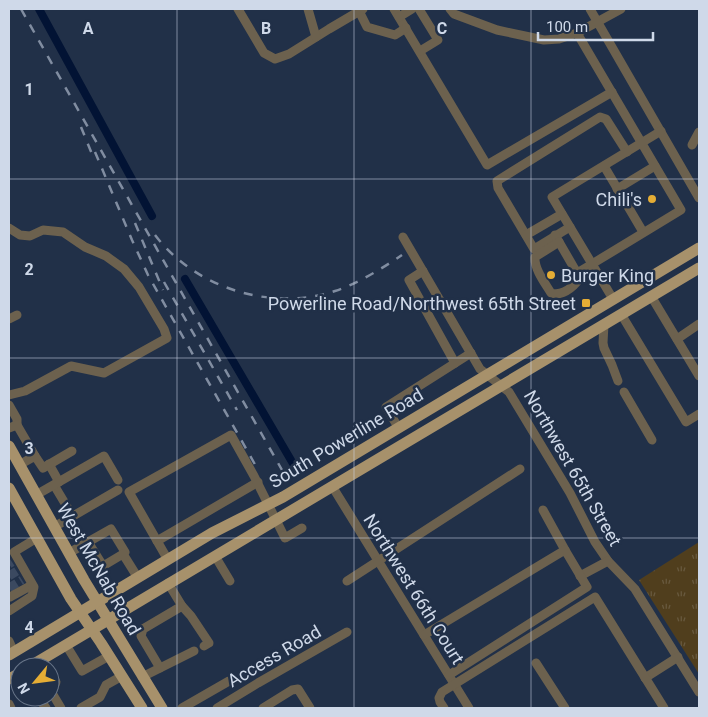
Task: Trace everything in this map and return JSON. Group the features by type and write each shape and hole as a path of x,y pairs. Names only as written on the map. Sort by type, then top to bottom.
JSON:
{"main road":[{"name":"South Powerline Road","path":"11,654 224,527 268,505 699,248"},
{"name":"South Powerline Road","path":"51,657 66,645 214,556 699,268"},
{"name":"West McNab Road","path":"9,446 97,602 162,708"},
{"name":"West McNab Road","path":"9,488 71,599 142,708"}],"street":[{"path":"238,9 264,53 275,59 289,54 361,10 367,27 395,35 406,28"},
{"path":"308,9 316,37"},
{"path":"412,9 397,13 487,165 612,92"},
{"path":"419,9 438,40 420,51"},
{"path":"450,9 454,14 497,30 544,40 559,40 578,33 621,9"},
{"path":"590,9 699,198"},
{"path":"557,239 577,273 681,210 578,33"},
{"path":"557,239 534,248 498,188 497,181 600,117 606,119 627,152"},
{"path":"613,299 589,266 570,227 552,197 660,131"},
{"path":"698,142 699,132"},
{"path":"604,166 643,232"},
{"path":"618,189 655,166"},
{"path":"526,235 562,214"},
{"path":"570,227 535,257 535,265 551,293 556,294 576,284 589,266"},
{"path":"9,228 20,235 30,236 43,230 63,232 85,247 106,256 124,269 139,287 164,329 167,338 104,373 71,366 25,391 9,395"},
{"name":"Northwest 65th Street","path":"403,237 480,369 509,392 574,499 595,542 608,561 635,589 699,692"},
{"path":"423,271 409,280 455,363"},
{"path":"651,296 677,339 695,361 699,376"},
{"path":"621,314 686,422 699,414"},
{"path":"604,324 604,348 618,381"},
{"path":"677,339 699,324"},
{"path":"398,427 386,407 471,353"},
{"path":"624,392 652,440"},
{"path":"9,405 17,419 13,426 43,468 72,451"},
{"path":"168,560 129,492 231,435 258,482 285,538 302,528"},
{"path":"19,465 35,456"},
{"path":"36,495 104,456 118,480"},
{"path":"49,464 69,510"},
{"path":"347,581 520,469"},
{"path":"158,541 258,482"},
{"name":"Northwest 66th Court","path":"332,486 469,708"},
{"path":"54,527 118,490"},
{"path":"449,675 587,587 543,510"},
{"path":"69,554 111,529 125,552 123,554 138,578"},
{"path":"27,581 10,596 12,609 32,596 34,592 34,587 27,581 13,557 37,538"},
{"path":"88,542 103,566 123,554"},
{"path":"424,635 565,550"},
{"path":"214,556 230,581"},
{"path":"580,576 608,561"},
{"path":"168,584 209,643 204,646"},
{"path":"444,708 439,698 442,692 595,597 664,708"},
{"path":"160,668 141,636 143,629 182,606"},
{"name":"Access Road","path":"217,708 347,632"},
{"path":"9,641 11,654"},
{"path":"66,645 82,671 109,656"},
{"path":"142,677 194,652"},
{"path":"645,678 678,657"},
{"path":"536,663 565,708"},
{"path":"81,708 100,697 106,685 122,676"},
{"path":"182,708 229,681"},
{"path":"263,708 292,690 298,689 307,707"},
{"path":"9,704 11,708"}],"green space":[{"path":"699,542 699,674 639,580"}],"waterway":[{"path":"39,9 152,216"},
{"path":"185,279 295,467"}],"tunnel":[{"path":"9,576 17,571"},
{"path":"9,588 22,580"}],"railway":[{"path":"21,9 282,470"},
{"path":"81,127 94,159"},
{"path":"95,152 148,275 257,468"},
{"path":"135,223 163,290"},
{"path":"155,235 191,269 213,282 236,291 286,299 311,297 344,288 370,275 402,255"},
{"path":"164,282 237,410"}],"place":[{"name":"Chili's","path":"652,199"},
{"name":"Burger King","path":"551,275"},
{"name":"Powerline Road/Northwest 65th Street","path":"586,303"}]}
